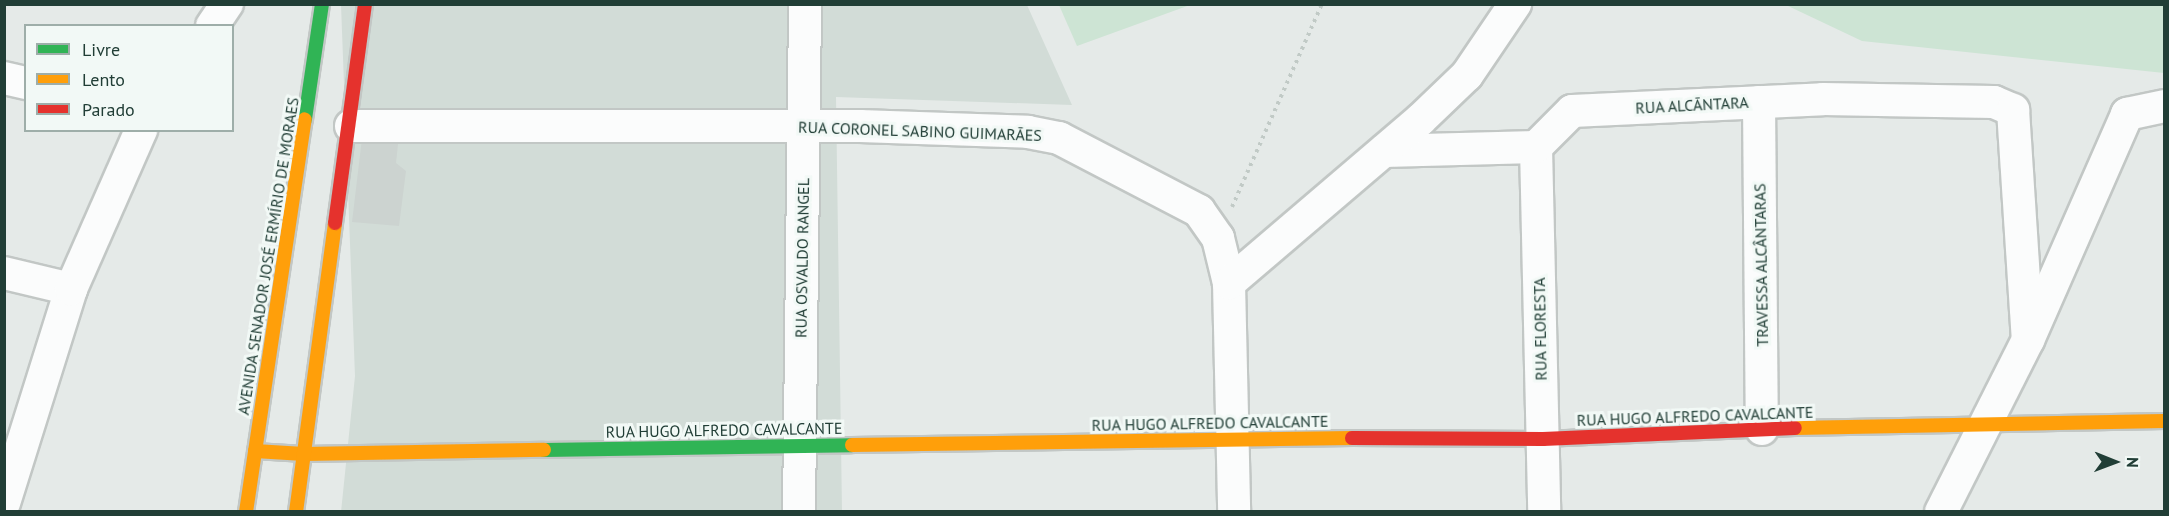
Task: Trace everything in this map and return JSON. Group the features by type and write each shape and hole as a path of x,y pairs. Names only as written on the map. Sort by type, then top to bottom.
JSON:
{"street":[{"path":"213,24 227,4"},
{"name":"AVENIDA SENADOR JOSÉ ERMÍRIO DE MORAES","path":"246,512 322,4"},
{"path":"296,512 351,126 365,4"},
{"name":"RUA OSVALDO RANGEL","path":"799,512 805,4"},
{"path":"1228,283 1384,152 1467,75 1515,4"},
{"path":"4,78 24,83"},
{"name":"RUA ALCÃNTARA","path":"1536,147 1572,111 1759,102 1994,102 2013,110 2028,340"},
{"name":"TRAVESSA ALCÂNTARAS","path":"1759,102 1762,429"},
{"path":"1941,512 1988,425 2028,340 2127,114 2164,106"},
{"name":"RUA CORONEL SABINO GUIMARÃES","path":"351,126 804,126 1028,132 1059,138 1199,211 1218,237 1228,283 1234,512"},
{"path":"7,483 70,289 140,132"},
{"path":"1384,152 1536,147"},
{"name":"RUA FLORESTA","path":"1536,147 1544,512"},
{"path":"4,273 70,289"},
{"name":"RUA HUGO ALFREDO CAVALCANTE","path":"255,451 304,454 1233,438 1543,439 1762,429 2164,421"}],"path":[{"path":"1218,237 1322,4"}],"shaded area":[{"path":"341,5 1027,5 1072,105 836,97 842,511 341,512 355,376"}],"green space":[{"path":"1059,5 1190,5 1077,46"},
{"path":"1786,5 2164,5 2164,73 1862,41"}],"building":[{"path":"363,130 399,135 396,163 406,171 399,226 352,222"}],"traffic: fast":[{"path":"305,119 322,4"},
{"path":"544,450 852,445"}],"traffic: slow":[{"path":"246,512 305,119"},
{"path":"296,512 335,223"},
{"path":"1795,428 2164,421"},
{"path":"852,445 1352,438"},
{"path":"255,451 304,454 544,450"}],"traffic: jam":[{"path":"335,223 365,4"},
{"path":"1352,438 1543,439 1795,428"}]}
